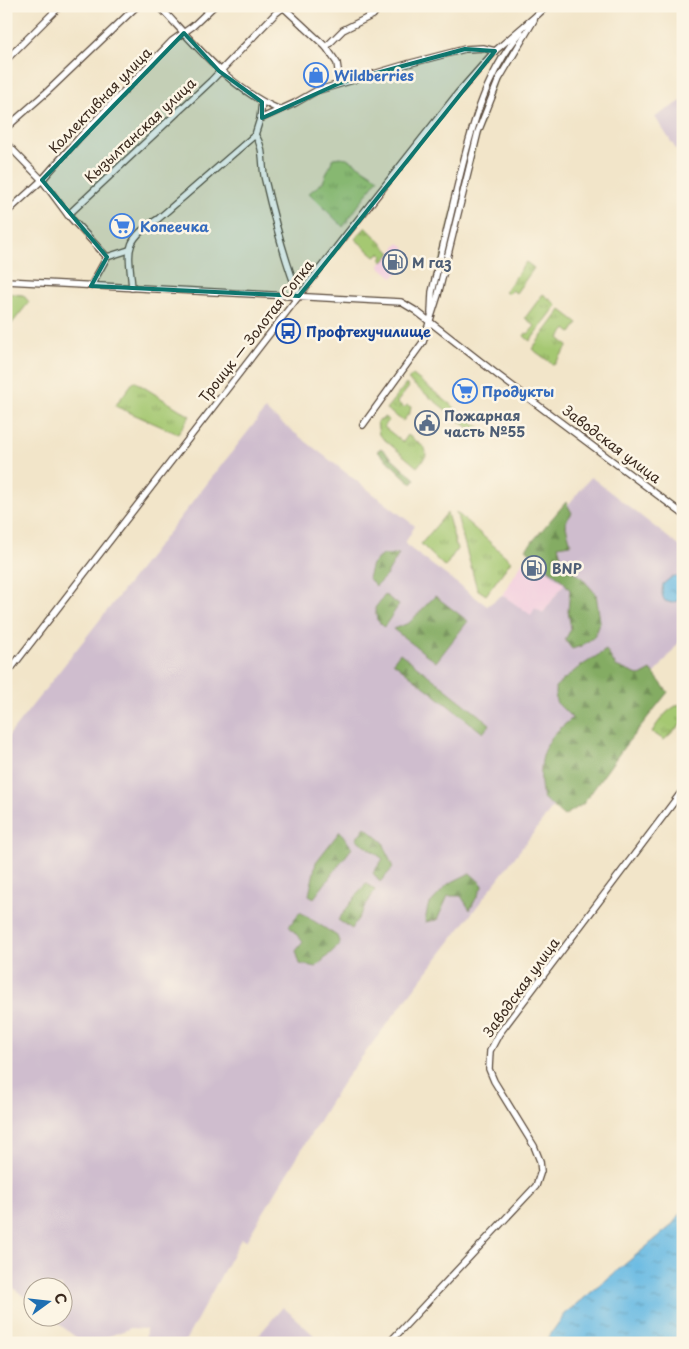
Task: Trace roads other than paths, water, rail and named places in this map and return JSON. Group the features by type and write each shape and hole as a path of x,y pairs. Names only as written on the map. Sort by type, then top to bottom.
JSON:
{"street":[{"path":"6,60 60,6"},
{"path":"6,128 48,91 137,6"},
{"path":"159,6 219,71 262,102 278,109"},
{"name":"Коллективная улица","path":"6,213 42,180 78,138 172,41 184,33 214,6"},
{"path":"326,47 343,30 373,14 379,6"},
{"name":"Троицк — Золотая Сопка","path":"6,675 458,92 495,51 547,6"},
{"path":"283,7 326,47 337,63 340,83"},
{"name":"Кызылтанская улица","path":"68,215 210,81 283,7"},
{"path":"363,425 423,342 438,296 478,132 499,79 538,14"},
{"path":"260,119 316,91 340,83 465,49 483,48 495,51"},
{"path":"132,288 128,250 134,238 256,135 262,102"},
{"path":"256,135 260,141 264,177 285,260 299,296"},
{"path":"6,143 42,180 68,215 107,257"},
{"path":"91,286 107,257 128,250"},
{"name":"Заводская улица","path":"6,281 401,302 683,514"},
{"name":"Заводская улица","path":"389,1343 536,1186 541,1171 540,1161 534,1146 494,1081 489,1069 490,1051 499,1034 683,790"}],"water":[{"path":"673,576 683,580 683,598 672,603 665,601 662,591 663,584"},
{"path":"683,1211 683,1343 544,1343 565,1314 670,1227"}],"place":[{"name":"Wildberries","path":"316,75"},
{"name":"Копеечка","path":"122,226"},
{"name":"М газ","path":"395,262"},
{"name":"Профтехучилище","path":"288,331"},
{"name":"Продукты","path":"465,391"},
{"name":"Пожарная часть №55","path":"427,423"},
{"name":"BNP","path":"534,568"}]}
